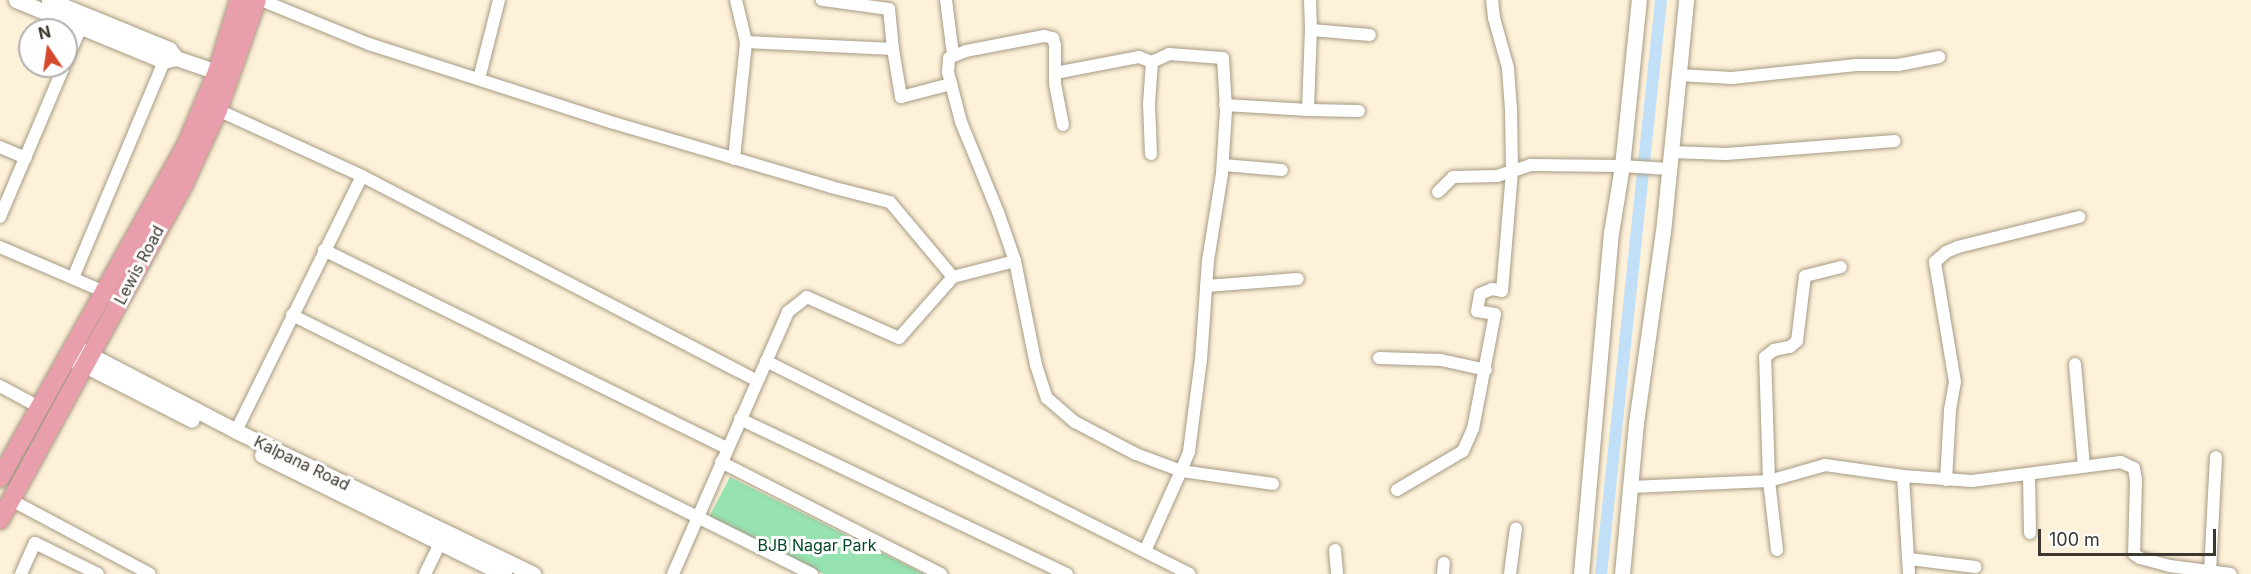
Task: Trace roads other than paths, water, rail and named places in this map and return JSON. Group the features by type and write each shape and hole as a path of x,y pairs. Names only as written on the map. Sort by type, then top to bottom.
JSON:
{"main road":[{"name":"Lewis Road","path":"0,478 177,162 217,72 239,0"},
{"name":"Lewis Road","path":"0,520 183,184 218,110 257,0"}],"street":[{"path":"16,0 170,60 217,72"},
{"path":"49,0 169,49 170,60 73,278"},
{"path":"261,0 369,44 734,159 890,202 953,277"},
{"path":"479,79 499,0"},
{"path":"734,159 746,42 736,0"},
{"path":"822,0 889,9 901,97 951,84"},
{"path":"946,0 953,55"},
{"path":"1308,110 1310,0"},
{"path":"1397,490 1463,452 1473,429 1495,314 1477,311 1480,294 1492,289 1502,291 1512,171 1508,69 1494,18 1492,0"},
{"path":"1581,574 1611,233 1628,166 1639,0"},
{"path":"1623,574 1643,360 1663,232 1661,169 1671,152 1686,0"},
{"path":"78,34 81,27"},
{"path":"1311,30 1370,35"},
{"path":"1063,125 1055,84 1053,38 1044,36 953,55 947,63 961,122 998,212 1015,261 1034,353 1047,398 1075,422 1136,454 1181,471 1273,484"},
{"path":"746,42 893,49"},
{"path":"1145,551 1189,452 1202,359 1206,286 1223,165 1225,105 1223,58 1168,54 1152,63"},
{"path":"1055,73 1139,57 1152,63"},
{"path":"1678,75 1732,78 1856,65 1898,65 1939,57"},
{"path":"1151,154 1149,104 1152,63"},
{"path":"0,217 59,78"},
{"path":"1225,105 1359,111"},
{"path":"218,110 362,176 757,381"},
{"path":"1671,152 1726,153 1895,141"},
{"path":"0,147 26,158"},
{"path":"1223,165 1282,170"},
{"path":"1438,192 1453,177 1497,176 1530,165 1628,166 1661,169"},
{"path":"236,431 362,176"},
{"path":"1946,480 1950,410 1955,382 1935,262 1946,252 1958,247 2079,217"},
{"path":"0,247 105,292"},
{"path":"324,250 727,448"},
{"path":"673,574 788,312 807,297 899,338 953,277 1015,261"},
{"path":"1777,550 1769,481 1765,357 1774,350 1790,347 1797,341 1804,276 1841,267"},
{"path":"1206,286 1298,279"},
{"path":"292,315 812,574"},
{"name":"Kalpana Road","path":"70,351 504,574"},
{"path":"1379,358 1441,360 1486,370"},
{"name":"Kalpana Road","path":"88,361 533,574"},
{"path":"766,361 1190,574"},
{"path":"2075,364 2084,467"},
{"path":"0,386 39,406"},
{"path":"740,419 1067,574"},
{"path":"2210,571 2216,457"},
{"path":"721,462 941,574"},
{"path":"1630,487 1769,481 1825,465 1903,476 1972,482 2121,462 2134,468 2136,480 2134,554 2170,570 2230,574"},
{"path":"2030,475 2030,533"},
{"path":"1903,476 1909,574"},
{"path":"11,500 150,574"},
{"path":"1510,574 1516,528"},
{"path":"21,574 35,543 98,574"},
{"path":"425,574 440,543"},
{"path":"1335,550 1337,574"},
{"path":"1909,559 1976,567"}],"waterway":[{"path":"1601,574 1661,0"}],"park label":[{"name":"BJB Nagar Park","path":"817,545"}]}
